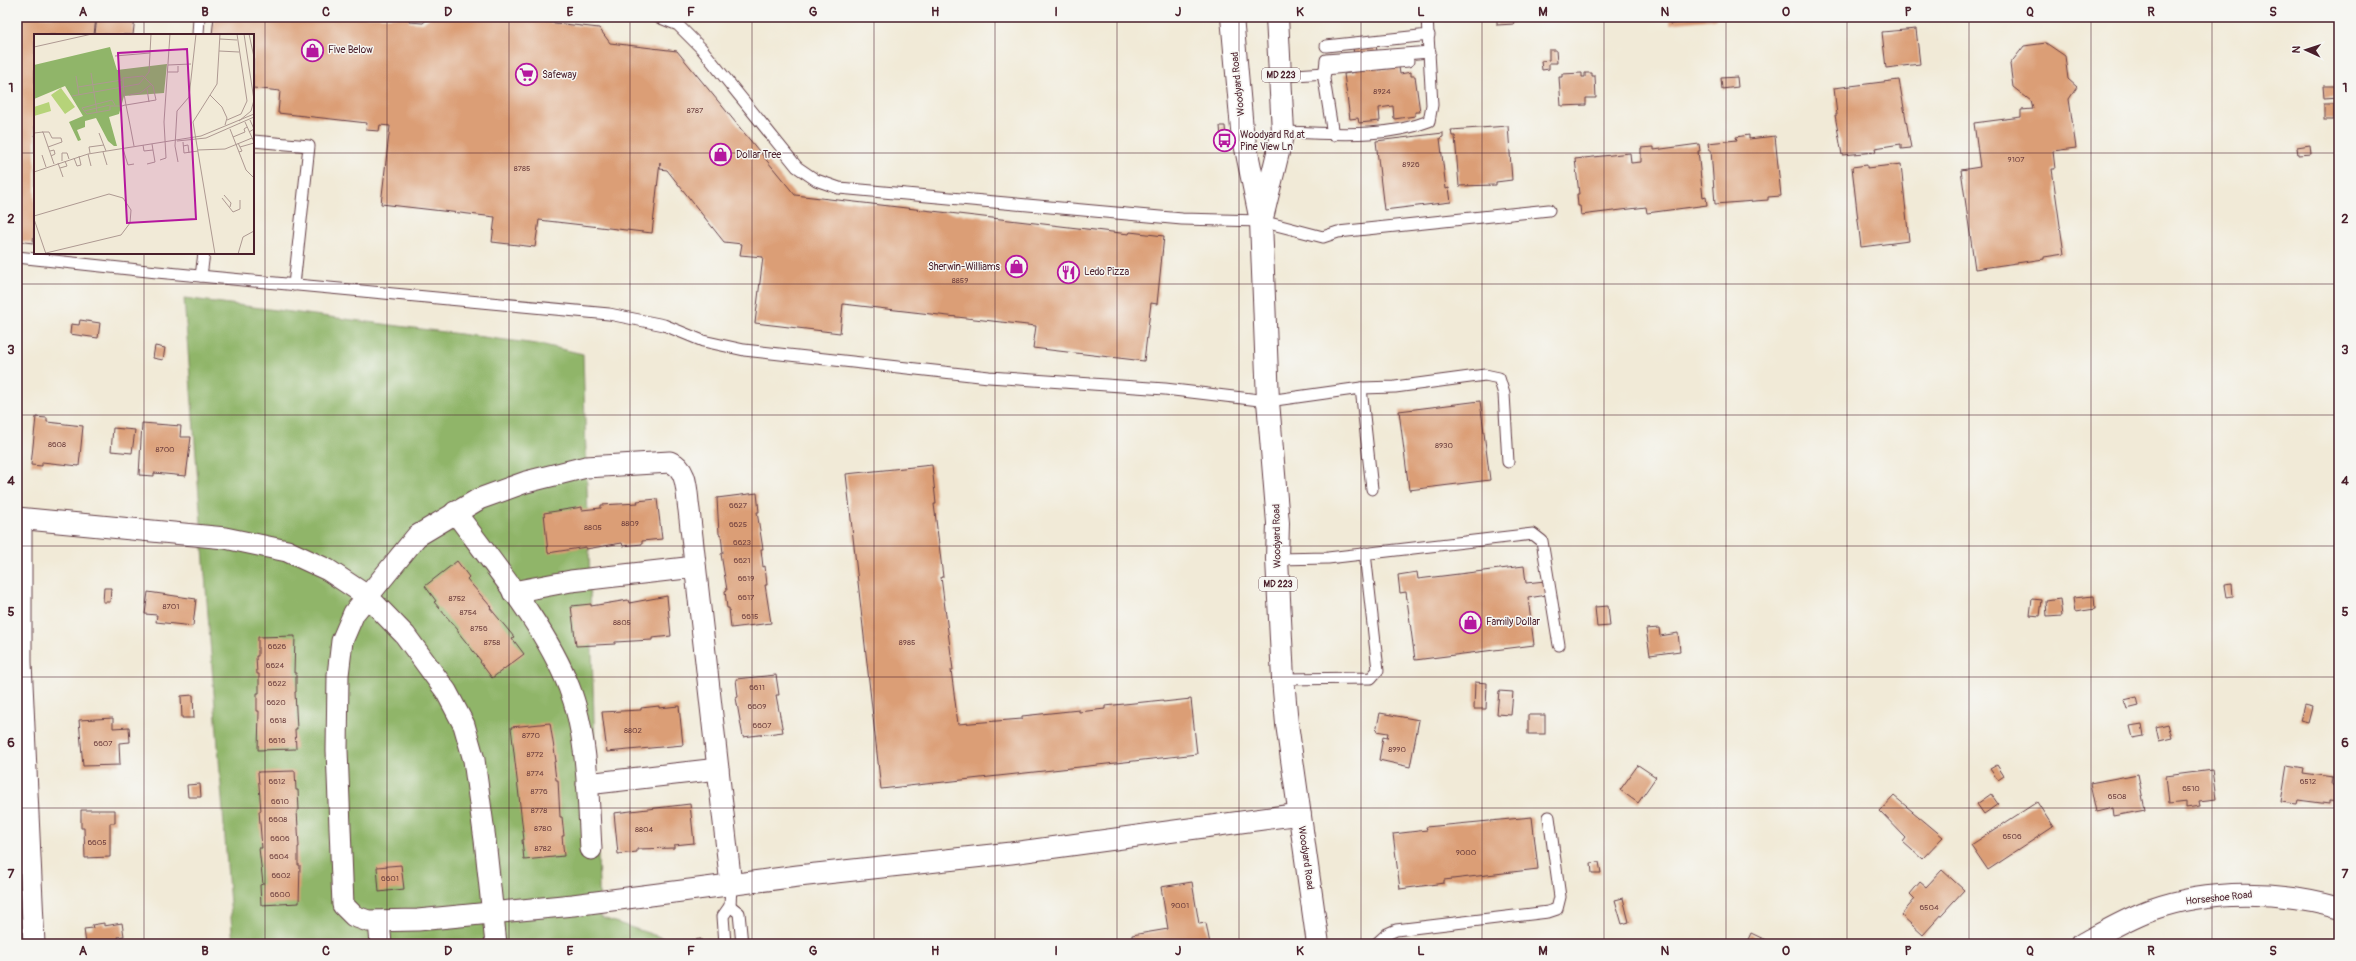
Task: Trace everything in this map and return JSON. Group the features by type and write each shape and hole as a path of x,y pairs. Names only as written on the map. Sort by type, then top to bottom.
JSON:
{"main road":[{"name":"Woodyard Road","path":"1232,17 1242,129 1261,221 1268,401 1278,523 1277,559 1283,679 1318,944"},
{"name":"Woodyard Road","path":"1261,221 1282,132 1281,76 1277,17"}],"street":[{"path":"731,885 684,475 678,465 670,462 586,467 526,482 479,498 417,536 354,613 342,641 338,675 337,750 344,905 354,916 379,922 573,905 731,885 1011,853 1300,814"},
{"path":"455,512 513,592 556,658 570,688 580,730 587,784 591,849"},
{"path":"34,944 21,662 19,518 225,538 287,551 328,570 367,596 405,635 446,691 464,725 474,760 496,944"},
{"path":"513,592 571,581 695,567"},
{"path":"587,784 718,769"},
{"name":"Horseshoe Road","path":"2082,944 2119,924 2151,910 2181,902 2219,896 2265,894 2324,902 2339,907"},
{"path":"379,922 381,944"}],"lane":[{"path":"198,34 199,17"},
{"path":"658,17 678,25 701,48 797,167 816,180 839,188 1182,219 1261,221 1323,237 1338,232 1549,210"},
{"path":"1282,132 1333,135 1359,134 1416,126 1429,121 1432,105 1430,47 1427,17"},
{"path":"1326,51 1430,47"},
{"path":"1333,135 1326,95 1326,60 1430,47"},
{"path":"1281,76 1325,71"},
{"path":"254,141 309,146 294,285"},
{"path":"201,276 204,254"},
{"path":"17,257 294,285 609,314 664,325 703,341 744,350 989,377 1165,389 1268,401 1361,388 1395,388 1485,376 1499,378 1504,394 1508,462"},
{"path":"1361,388 1372,489"},
{"path":"1277,559 1328,558 1533,534 1542,541 1558,645"},
{"path":"1283,679 1371,678 1378,670 1365,553"},
{"path":"1376,944 1387,934 1396,930 1548,912 1557,909 1560,897 1549,817"},
{"path":"725,944 723,916 730,906 731,885"},
{"path":"730,906 739,913 742,944"}],"green space":[{"path":"184,298 544,345 583,354 600,917 681,944 233,944"}],"building":[{"path":"17,17 96,17 94,34 34,34 34,232 33,243 17,241"},
{"path":"97,17 135,17 133,34 95,34"},
{"path":"214,17 410,17 409,22 423,23 430,17 503,17 599,28 610,43 677,51 795,195 1129,234 1130,232 1164,236 1157,304 1151,303 1144,361 1033,348 1036,326 843,304 840,333 755,323 763,257 740,255 742,244 724,242 667,170 660,169 660,162 652,233 539,220 535,247 492,242 495,217 381,204 390,126 380,125 379,131 366,130 367,123 278,113 280,91 254,88 254,34 212,34"},
{"path":"1497,17 1517,18 1513,18 1514,24 1497,25"},
{"path":"1670,17 1716,17 1716,19 1670,24"},
{"path":"1916,29 1920,64 1886,68 1882,32"},
{"path":"2046,43 2065,56 2068,79 2077,87 2069,99 2076,148 2053,151 2055,169 2052,169 2064,254 2044,257 2044,259 1975,269 1961,170 1980,167 1974,123 2021,117 2021,110 2033,109 2031,101 2013,87 2010,64 2024,46"},
{"path":"1376,44 1379,70 1399,67 1400,74 1411,72 1411,76 1415,76 1420,112 1415,112 1415,116 1394,119 1393,106 1379,108 1380,121 1359,123 1358,118 1350,119 1344,74 1356,72 1353,47"},
{"path":"1549,50 1556,50 1557,63 1549,63 1549,69 1542,70 1541,61 1549,60"},
{"path":"1582,73 1582,77 1585,77 1585,73 1592,73 1592,76 1595,76 1596,98 1586,98 1586,105 1561,106 1559,77 1562,77 1562,74"},
{"path":"1737,77 1738,87 1722,89 1721,78"},
{"path":"1899,80 1911,148 1901,149 1901,144 1875,148 1876,152 1842,155 1835,115 1837,115 1834,88"},
{"path":"2323,86 2339,86 2339,97 2324,98"},
{"path":"2324,104 2334,104 2334,120 2324,120"},
{"path":"1220,126 1225,126 1226,138 1221,138"},
{"path":"1508,126 1512,180 1496,182 1496,185 1459,186 1455,136 1452,136 1451,130"},
{"path":"1443,133 1443,137 1440,138 1446,189 1449,188 1451,202 1384,210 1376,141"},
{"path":"1749,135 1749,139 1775,136 1781,196 1768,197 1768,200 1715,204 1711,150 1709,150 1708,143 1737,140 1736,137"},
{"path":"1699,144 1700,151 1698,151 1703,198 1706,197 1707,205 1647,213 1646,207 1581,215 1580,206 1578,206 1577,194 1579,194 1575,159 1630,153 1631,163 1641,162 1641,148 1654,147 1654,150"},
{"path":"2310,145 2311,154 2298,155 2297,147"},
{"path":"1901,164 1909,241 1861,247 1852,167 1867,165 1867,168"},
{"path":"80,320 100,323 98,338 70,334 71,324 79,325"},
{"path":"155,346 165,348 163,360 153,358"},
{"path":"1480,401 1490,480 1409,490 1399,411"},
{"path":"36,417 47,418 47,422 83,426 79,466 42,462 42,466 31,465"},
{"path":"142,423 181,426 180,437 191,437 186,476 154,473 154,476 139,475"},
{"path":"113,428 135,430 132,453 111,451"},
{"path":"932,465 936,504 934,504 943,577 941,577 953,670 951,670 958,724 1022,719 1022,716 1079,710 1079,712 1105,709 1105,706 1163,700 1163,702 1191,699 1197,754 881,789 846,474"},
{"path":"757,493 759,512 757,512 763,549 761,549 763,567 765,566 767,585 765,585 771,623 731,628 729,608 727,608 725,591 727,590 721,554 723,553 721,535 719,534 717,498"},
{"path":"657,499 662,539 642,541 642,544 623,546 622,543 548,553 544,513 582,507 582,510 601,508 601,505 638,503 637,501"},
{"path":"457,561 469,577 467,579 514,637 512,638 524,654 492,678 458,630 434,602 436,601 425,586"},
{"name":"Family Dollar","path":"1524,566 1526,583 1545,581 1547,595 1528,598 1534,645 1415,660 1406,592 1400,593 1398,575 1417,572 1418,579"},
{"path":"2232,584 2233,596 2226,597 2224,585"},
{"path":"104,588 111,588 110,602 103,602"},
{"path":"148,592 196,599 193,626 156,622 157,615 145,614"},
{"path":"667,596 671,636 652,638 652,640 615,642 615,644 576,646 571,606 591,604 591,606 628,600 629,603"},
{"path":"2094,596 2095,609 2075,612 2073,598"},
{"path":"2032,599 2042,600 2040,616 2030,615"},
{"path":"2060,599 2062,616 2047,617 2046,601"},
{"path":"1608,606 1610,626 1597,627 1595,607"},
{"path":"1659,628 1660,636 1678,633 1680,651 1650,655 1646,629"},
{"path":"295,636 294,673 296,673 296,749 258,750 259,711 257,711 257,693 259,693 259,674 257,674 256,656 258,656 258,637"},
{"path":"776,675 779,695 776,695 783,732 743,737 736,698 738,697 736,679"},
{"path":"1475,682 1487,683 1486,709 1474,709"},
{"path":"1499,691 1513,692 1511,715 1497,714"},
{"path":"193,695 194,718 182,718 181,696"},
{"path":"2137,697 2139,706 2127,709 2124,700"},
{"path":"2304,705 2312,707 2308,723 2300,721"},
{"path":"659,706 659,708 679,706 683,745 607,752 602,712 641,710 641,708"},
{"path":"1380,713 1419,720 1410,767 1379,760 1383,737 1387,738 1388,733 1376,731"},
{"path":"1528,715 1545,715 1545,734 1528,734"},
{"path":"113,718 113,728 129,727 130,742 119,743 120,765 83,766 79,720"},
{"path":"550,723 556,761 554,762 556,780 558,780 560,817 562,817 564,836 562,836 564,856 524,860 522,840 524,840 511,727"},
{"path":"2142,724 2144,736 2133,738 2130,726"},
{"path":"2168,724 2172,738 2159,741 2156,727"},
{"path":"1638,765 1656,777 1638,803 1620,790"},
{"path":"1997,765 2004,776 1998,780 1990,769"},
{"path":"2287,765 2304,768 2303,773 2333,777 2332,785 2339,786 2339,802 2329,801 2329,804 2298,800 2297,804 2281,802"},
{"path":"2212,770 2216,799 2199,801 2200,806 2186,808 2186,802 2169,804 2166,776"},
{"path":"295,771 299,810 297,810 299,847 298,865 300,865 299,903 261,905 260,885 263,884 259,848 262,848 258,772"},
{"path":"2138,774 2145,810 2114,816 2113,808 2096,812 2090,783"},
{"path":"200,784 201,797 188,797 187,785"},
{"path":"1991,794 1998,804 1984,814 1977,804"},
{"path":"1894,796 1943,837 1922,859 1903,842 1906,838 1880,811"},
{"path":"2037,802 2053,827 1988,870 1971,845"},
{"path":"690,804 694,843 674,845 674,848 637,849 637,852 618,854 614,813"},
{"path":"81,810 115,810 115,823 110,823 110,857 85,858 84,828 81,828"},
{"path":"1532,817 1538,869 1444,880 1444,883 1400,889 1393,834 1427,830 1426,827"},
{"path":"1599,862 1601,873 1592,873 1591,863"},
{"path":"401,865 404,889 379,892 377,867"},
{"path":"1942,870 1964,890 1923,935 1901,915 1915,899 1910,894 1920,882 1926,887"},
{"path":"1192,882 1199,924 1206,923 1210,944 1108,944 1132,939 1132,935 1168,929 1161,887"},
{"path":"1623,898 1629,922 1622,924 1615,900"},
{"path":"104,923 104,926 122,923 124,936 118,937 119,944 86,944 84,929 93,928 92,925"},
{"path":"1751,933 1774,944 1746,944"},
{"path":"701,939 701,942 711,941 712,944 685,944 685,941"},
{"path":"665,941 672,942 672,944 648,944"}],"place":[{"name":"Five Below","path":"312,50"},
{"name":"Safeway","path":"527,75"},
{"name":"Woodyard Rd at Pine View Ln","path":"1225,141"},
{"name":"Dollar Tree","path":"720,155"},
{"name":"Sherwin-Williams","path":"1016,267"},
{"name":"Ledo Pizza","path":"1069,272"},
{"name":"Family Dollar","path":"1471,622"}]}
